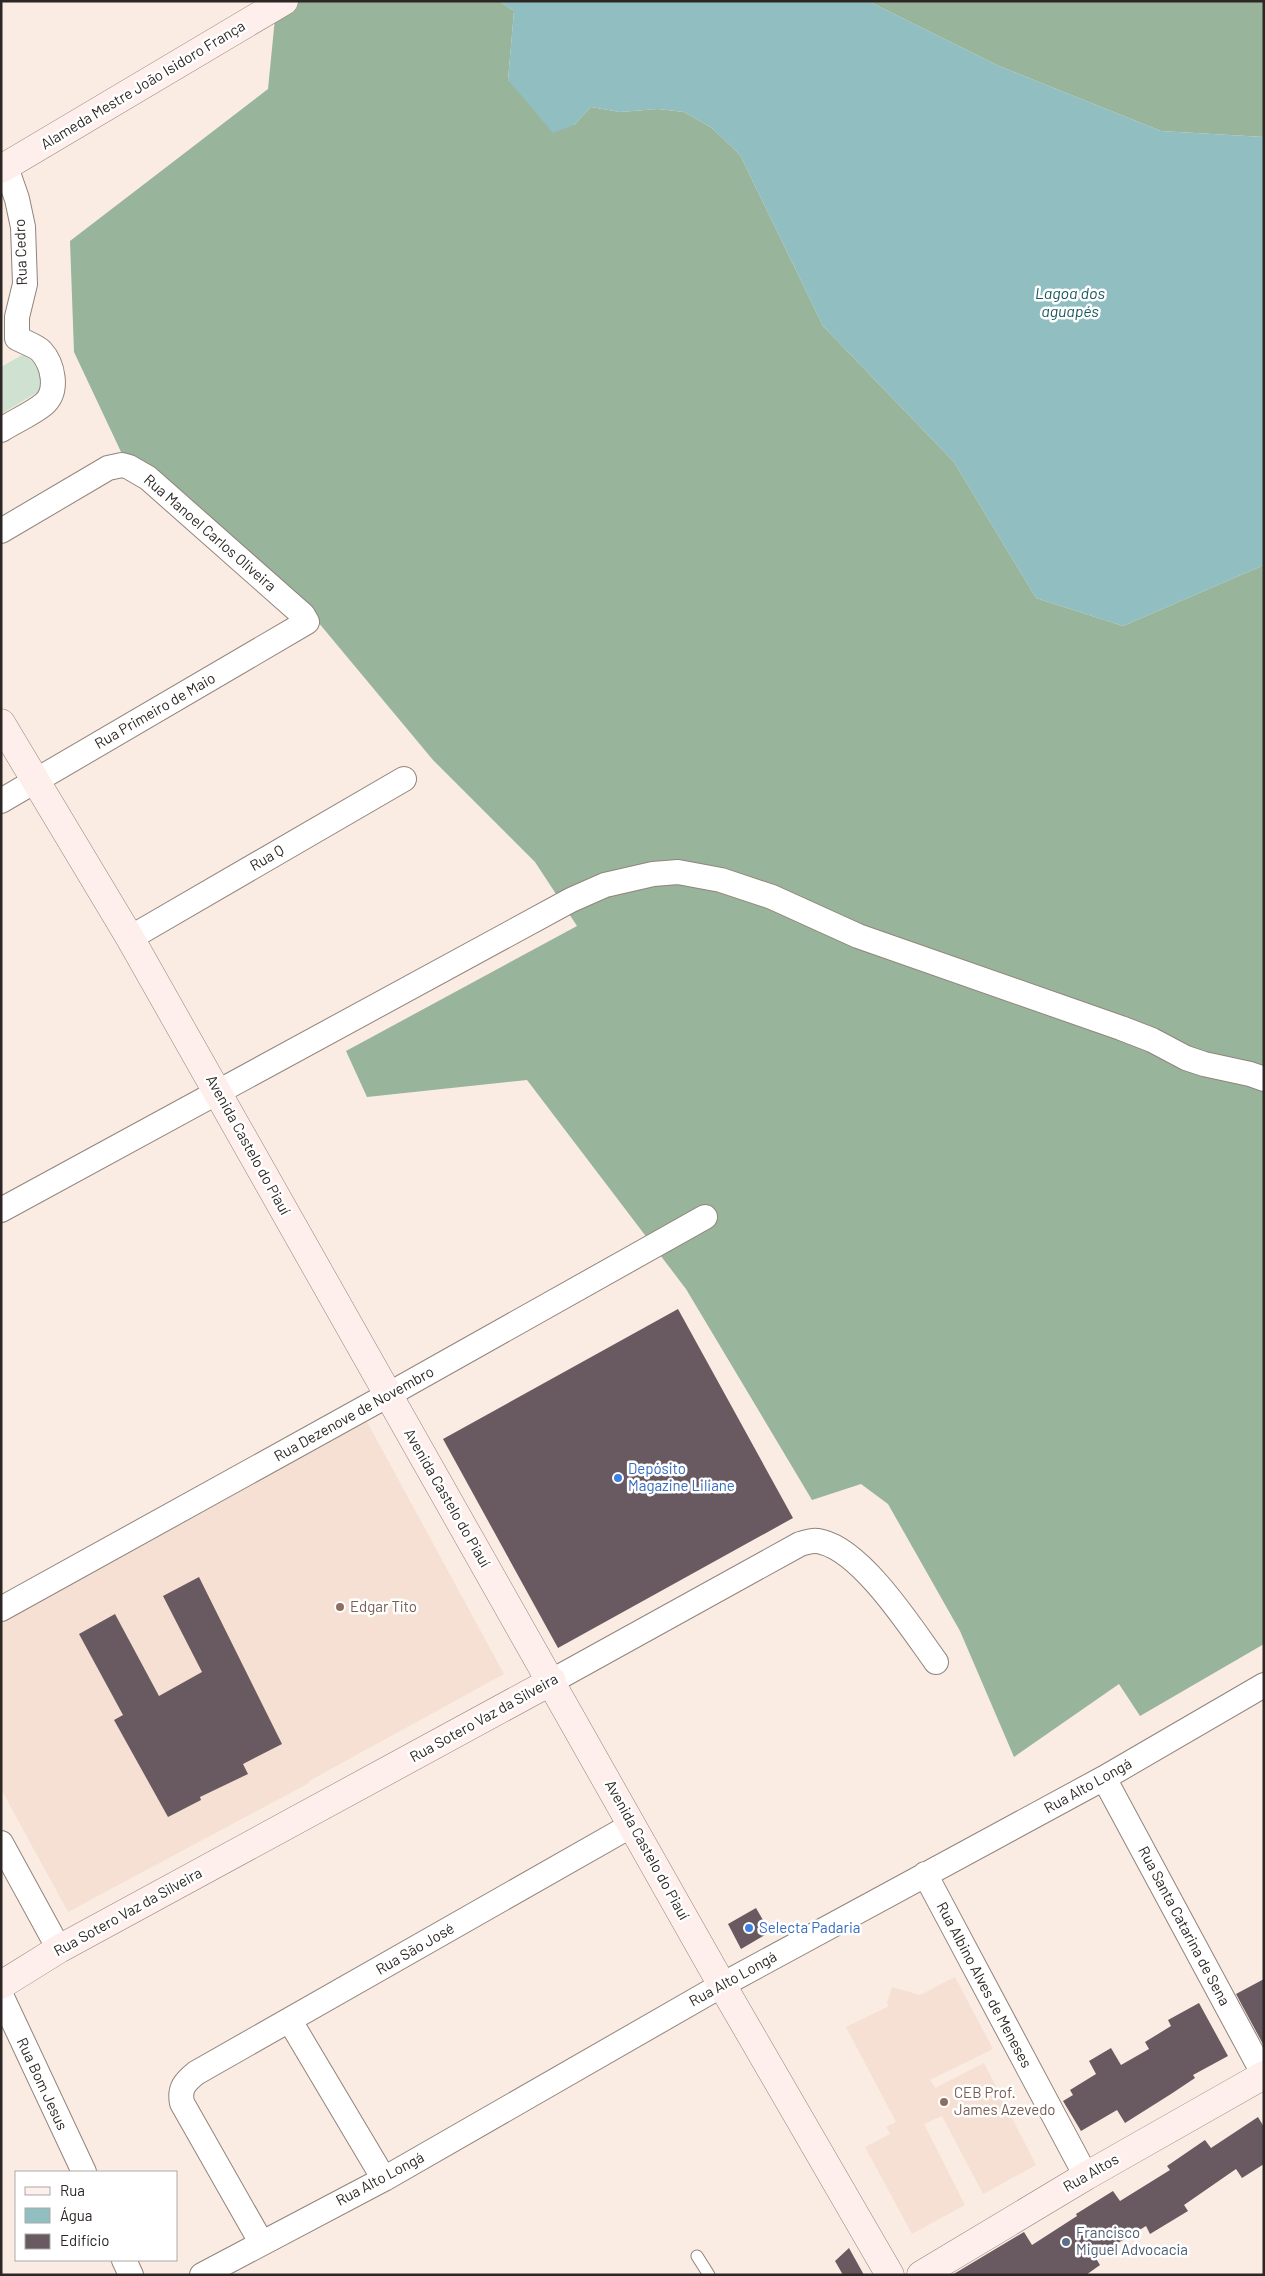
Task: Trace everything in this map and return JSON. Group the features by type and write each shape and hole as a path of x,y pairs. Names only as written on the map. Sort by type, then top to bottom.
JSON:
{"main road":[{"name":"Alameda Mestre João Isidoro França","path":"3,168 284,1"},
{"name":"Avenida Castelo do Piauí","path":"1,723 130,938 219,1093 722,1985 890,2275"},
{"name":"Rua Sotero Vaz da Silveira","path":"1,1985 59,1949 552,1681"},
{"name":"Rua Altos","path":"921,2275 1086,2176 1264,2075"}],"street":[{"name":"Rua Cedro","path":"3,168 17,199 23,227 25,284 9,343"},
{"path":"1,430 37,409 51,396 53,375 41,351 9,343"},
{"name":"Rua Manoel Carlos Oliveira","path":"1,531 108,468 129,467 148,478 173,499 273,587 307,620"},
{"name":"Rua Primeiro de Maio","path":"1,801 286,636 305,624 307,620"},
{"name":"Rua Q","path":"130,938 404,779"},
{"path":"1,1210 571,900 619,881 653,874 678,872 738,884 772,897 858,936 1121,1028 1152,1040 1186,1058 1264,1079"},
{"name":"Rua Dezenove de Novembro","path":"1,1609 705,1217"},
{"name":"Rua Sotero Vaz da Silveira","path":"552,1681 800,1544 813,1540 828,1544 841,1552 871,1577 906,1620 936,1662"},
{"name":"Rua Alto Longá","path":"202,2275 261,2242 384,2179 722,1985 1104,1778 1264,1685"},
{"name":"Rua Santa Catarina de Sena","path":"1104,1778 1264,2075"},
{"name":"Rua São José","path":"261,2242 182,2103 182,2087 196,2073 632,1825"},
{"path":"1,1843 59,1949"},
{"name":"Rua Albino Alves de Meneses","path":"925,1874 1086,2176"},
{"name":"Rua Bom Jesus","path":"1,1995 84,2171"},
{"path":"290,2021 384,2179"},
{"path":"124,2261 131,2275"}],"lane":[{"path":"697,2256 709,2275"}],"shaded area":[{"path":"366,1420 504,1674 309,1781 309,1783 68,1912 1,1789 1,1616"},
{"name":"CEB Prof. James Azevedo","path":"955,1977 993,2049 930,2080 935,2088 984,2063 1036,2165 983,2194 942,2116 924,2124 965,2205 912,2234 865,2147 890,2134 886,2127 896,2122 846,2027 889,2006 887,2003 892,1987 920,1995"}],"green space":[{"path":"289,1 499,1 514,11 508,80 574,125 591,107 620,112 658,109 684,112 712,128 740,155 823,326 954,462 1036,598 1123,626 1264,565 1264,1644 1140,1716 1119,1684 1014,1757 960,1631 888,1504 861,1484 812,1500 686,1289 527,1080 367,1097 346,1051 577,926 535,862 433,760 318,622 122,454 74,352 70,241 268,89 276,8"},
{"path":"868,1 1264,1 1264,137 1161,131 999,66"},
{"path":"22,355 32,361 38,368 43,389 1,414 1,367"}],"water":[{"name":"Lagoa dos aguapés","path":"499,1 868,1 999,66 1161,131 1264,137 1264,565 1123,626 1036,598 954,462 823,326 740,155 712,128 684,112 658,109 620,112 591,107 574,125 553,133 508,80 514,11"}],"building":[{"name":"Depósito Magazine Liliane","path":"678,1309 793,1518 558,1648 443,1439"},
{"path":"199,1577 282,1744 243,1764 248,1774 200,1797 201,1800 168,1817 114,1720 123,1715 79,1634 115,1614 159,1696 202,1672 163,1596"},
{"name":"Selecta Padaria","path":"756,1908 770,1932 741,1949 728,1924"},
{"path":"1264,1979 1264,2046 1236,1994"},
{"path":"1199,2003 1228,2056 1193,2075 1195,2078 1125,2123 1117,2110 1081,2131 1063,2101 1073,2095 1070,2090 1096,2074 1089,2061 1111,2048 1121,2065 1149,2049 1145,2042 1171,2026 1168,2020"},
{"path":"1258,2117 1264,2127 1264,2164 1242,2178 1236,2169 1184,2205 1188,2211 1150,2234 1146,2226 1095,2257 1100,2265 1086,2275 952,2275 1024,2232 1032,2245 1113,2191 1120,2201 1170,2170 1167,2166 1205,2140 1211,2148"},
{"path":"849,2248 864,2275 843,2275 835,2261"}],"place":[{"name":"Depósito Magazine Liliane","path":"618,1478"},
{"name":"Edgar Tito","path":"340,1607"},
{"name":"Selecta Padaria","path":"749,1928"},
{"name":"CEB Prof. James Azevedo","path":"944,2102"},
{"name":"Francisco Miguel Advocacia","path":"1066,2242"}]}
